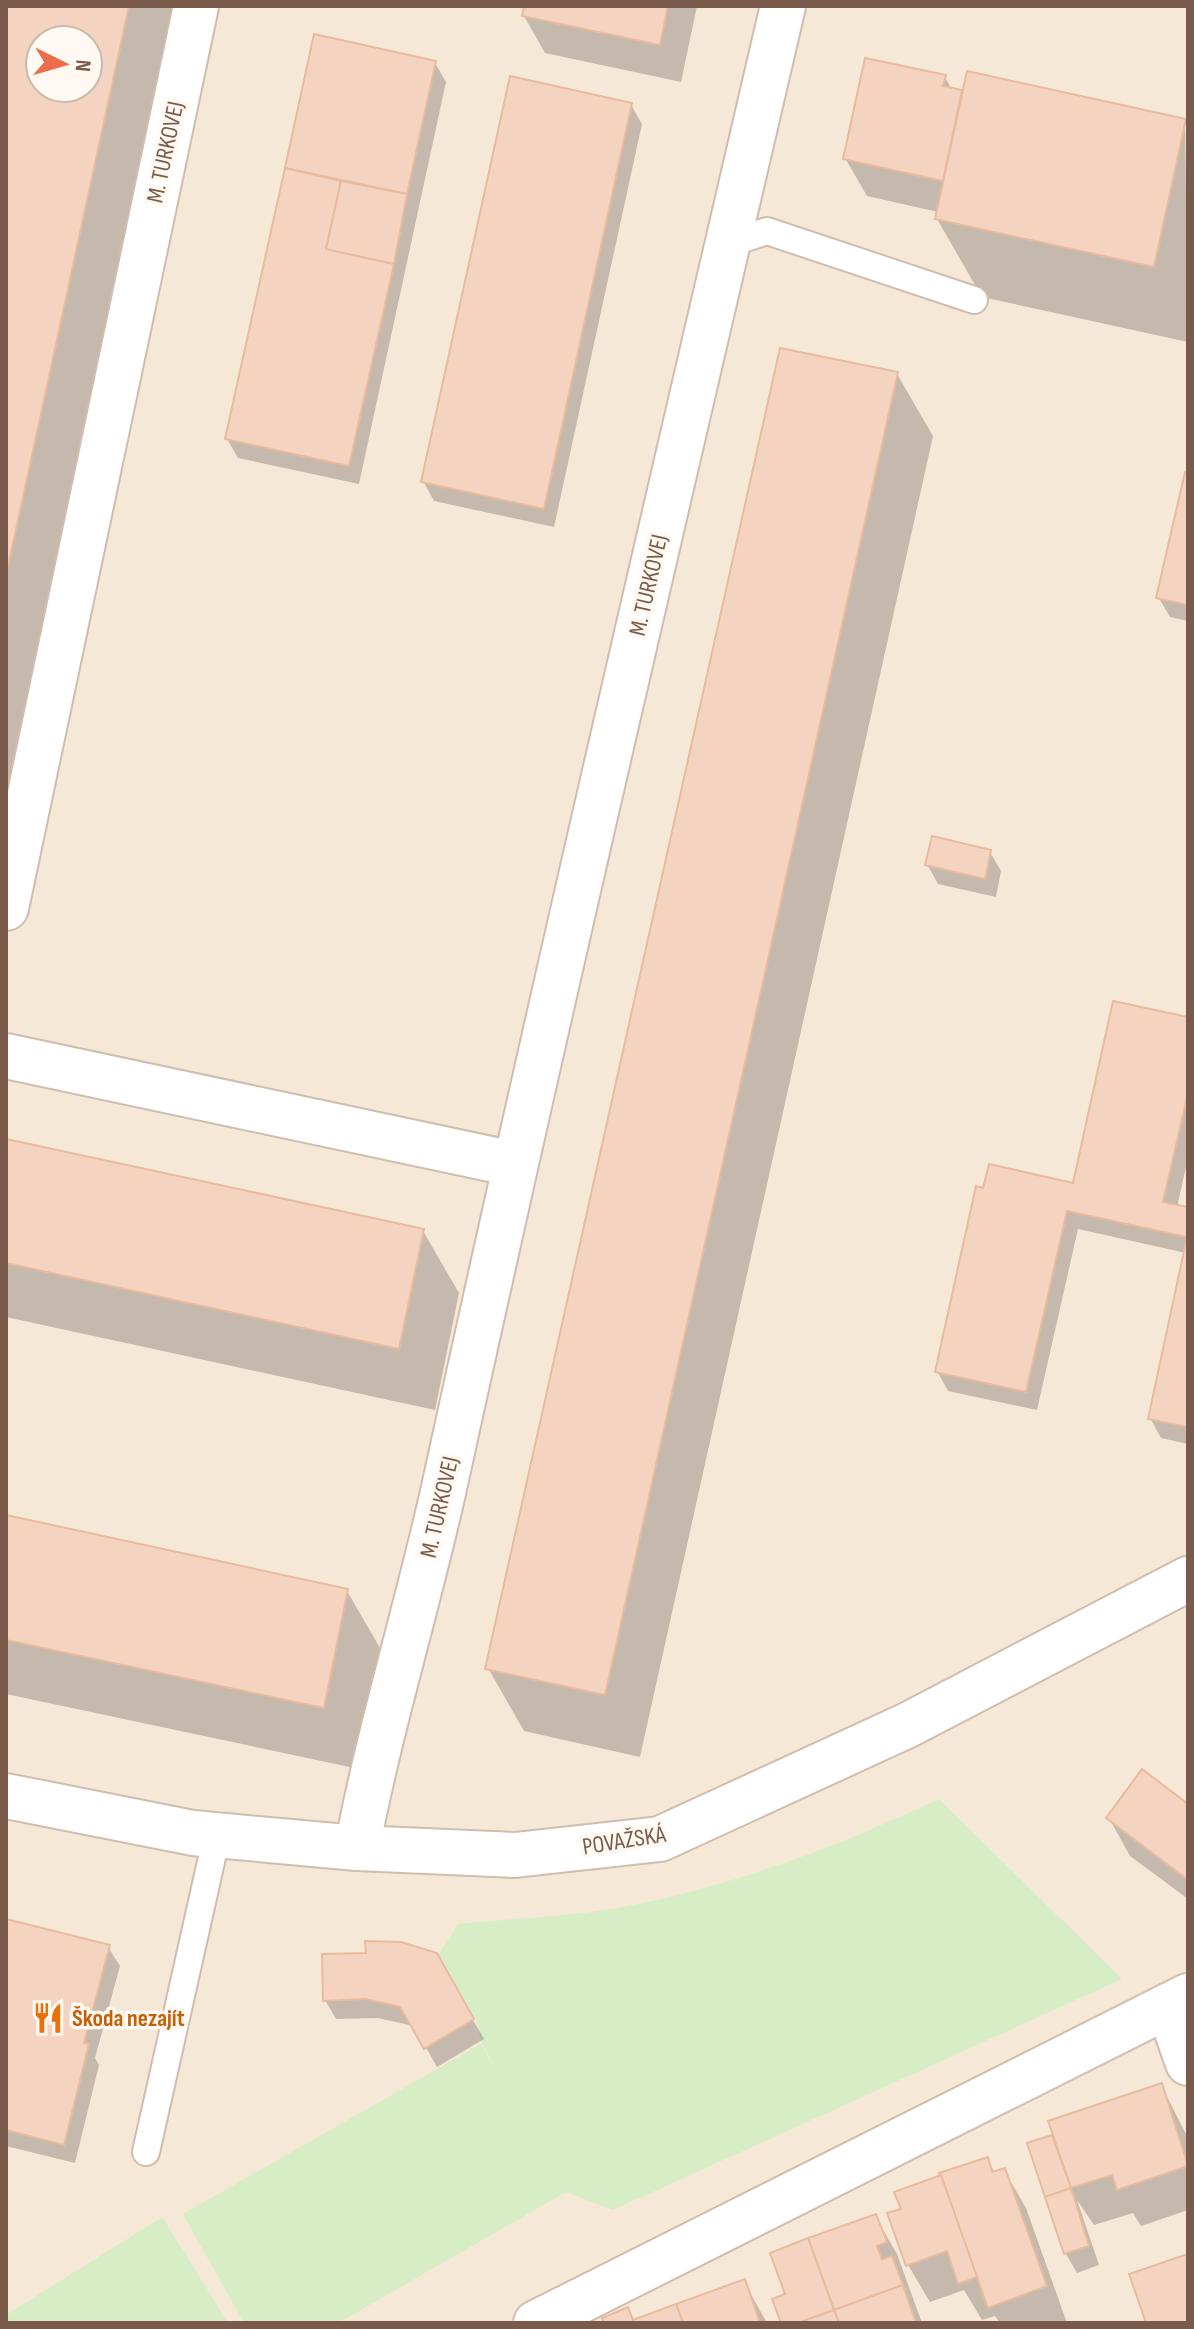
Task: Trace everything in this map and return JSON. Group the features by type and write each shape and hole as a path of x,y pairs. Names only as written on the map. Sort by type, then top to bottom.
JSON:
{"street":[{"name":"M. TURKOVEJ","path":"6,908 196,6"},
{"name":"M. TURKOVEJ","path":"357,1848 369,1786 431,1546 514,1164 783,6"},
{"path":"6,1056 514,1164"},
{"name":"POVAŽSKÁ","path":"6,1796 217,1835 357,1848 515,1855 660,1839 908,1725 1188,1579"},
{"path":"536,2323 1178,2001 1188,2063"}],"lane":[{"path":"727,244 767,231 974,300"},
{"path":"146,2152 217,1835"}],"shaded area":[{"path":"6,6 1188,6 1188,2323 6,2323"}],"green space":[{"path":"939,1799 1122,1979 613,2210 566,2192 338,2323 244,2323 183,2214 481,2044 498,2073 482,2043 475,2018 439,1954 458,1924 607,1910 708,1887 825,1848"},
{"path":"162,2217 228,2323 6,2323 6,2315"}],"building":[{"path":"6,6 129,6 6,576"},
{"path":"524,6 668,6 660,45 522,16"},
{"path":"314,34 436,61 407,194 285,168"},
{"path":"865,58 946,75 943,86 962,90 943,181 843,159"},
{"path":"967,71 1186,119 1154,267 935,219"},
{"path":"510,76 632,103 544,509 421,482"},
{"path":"285,168 341,181 326,249 394,264 349,466 225,439"},
{"path":"341,181 407,194 394,264 326,249"},
{"path":"780,348 898,372 605,1695 485,1669"},
{"path":"1185,472 1188,473 1188,605 1156,598"},
{"path":"932,836 991,850 985,879 925,865"},
{"path":"1113,1001 1188,1017 1188,1093 1163,1202 1188,1207 1188,1427 1148,1419 1187,1237 1067,1211 1026,1392 935,1372 976,1186 983,1188 989,1164 1073,1183"},
{"path":"6,1139 424,1229 399,1349 6,1263"},
{"path":"6,1515 348,1589 324,1708 6,1640"},
{"path":"1142,1769 1188,1804 1188,1880 1106,1818"},
{"name":"Škoda nezajít","path":"6,1919 110,1945 84,2043 89,2044 64,2145 6,2130"},
{"path":"365,1941 401,1942 437,1953 474,2019 424,2049 400,2007 365,1999 323,2001 322,1954 366,1953"},
{"path":"1162,2083 1188,2166 1117,2190 1112,2175 1071,2188 1048,2121"},
{"path":"1052,2135 1071,2188 1045,2197 1027,2143"},
{"path":"988,2157 992,2172 1005,2168 1047,2286 988,2308 939,2173"},
{"path":"941,2175 977,2277 958,2284 947,2251 906,2266 887,2213 901,2209 894,2192"},
{"path":"1071,2188 1089,2246 1064,2254 1045,2197"},
{"path":"876,2214 887,2242 877,2246 882,2259 892,2256 903,2285 834,2310 808,2238"},
{"path":"808,2238 834,2310 798,2323 781,2323 772,2299 785,2294 770,2253"},
{"path":"1188,2254 1188,2323 1146,2323 1129,2274"},
{"path":"745,2279 760,2323 683,2323 676,2304"},
{"path":"903,2285 916,2323 839,2323 834,2310"},
{"path":"676,2304 683,2323 604,2323 602,2318 628,2307 633,2320"},
{"path":"834,2310 839,2323 798,2323"}],"place":[{"name":"Škoda nezajít","path":"48,2018"}]}
